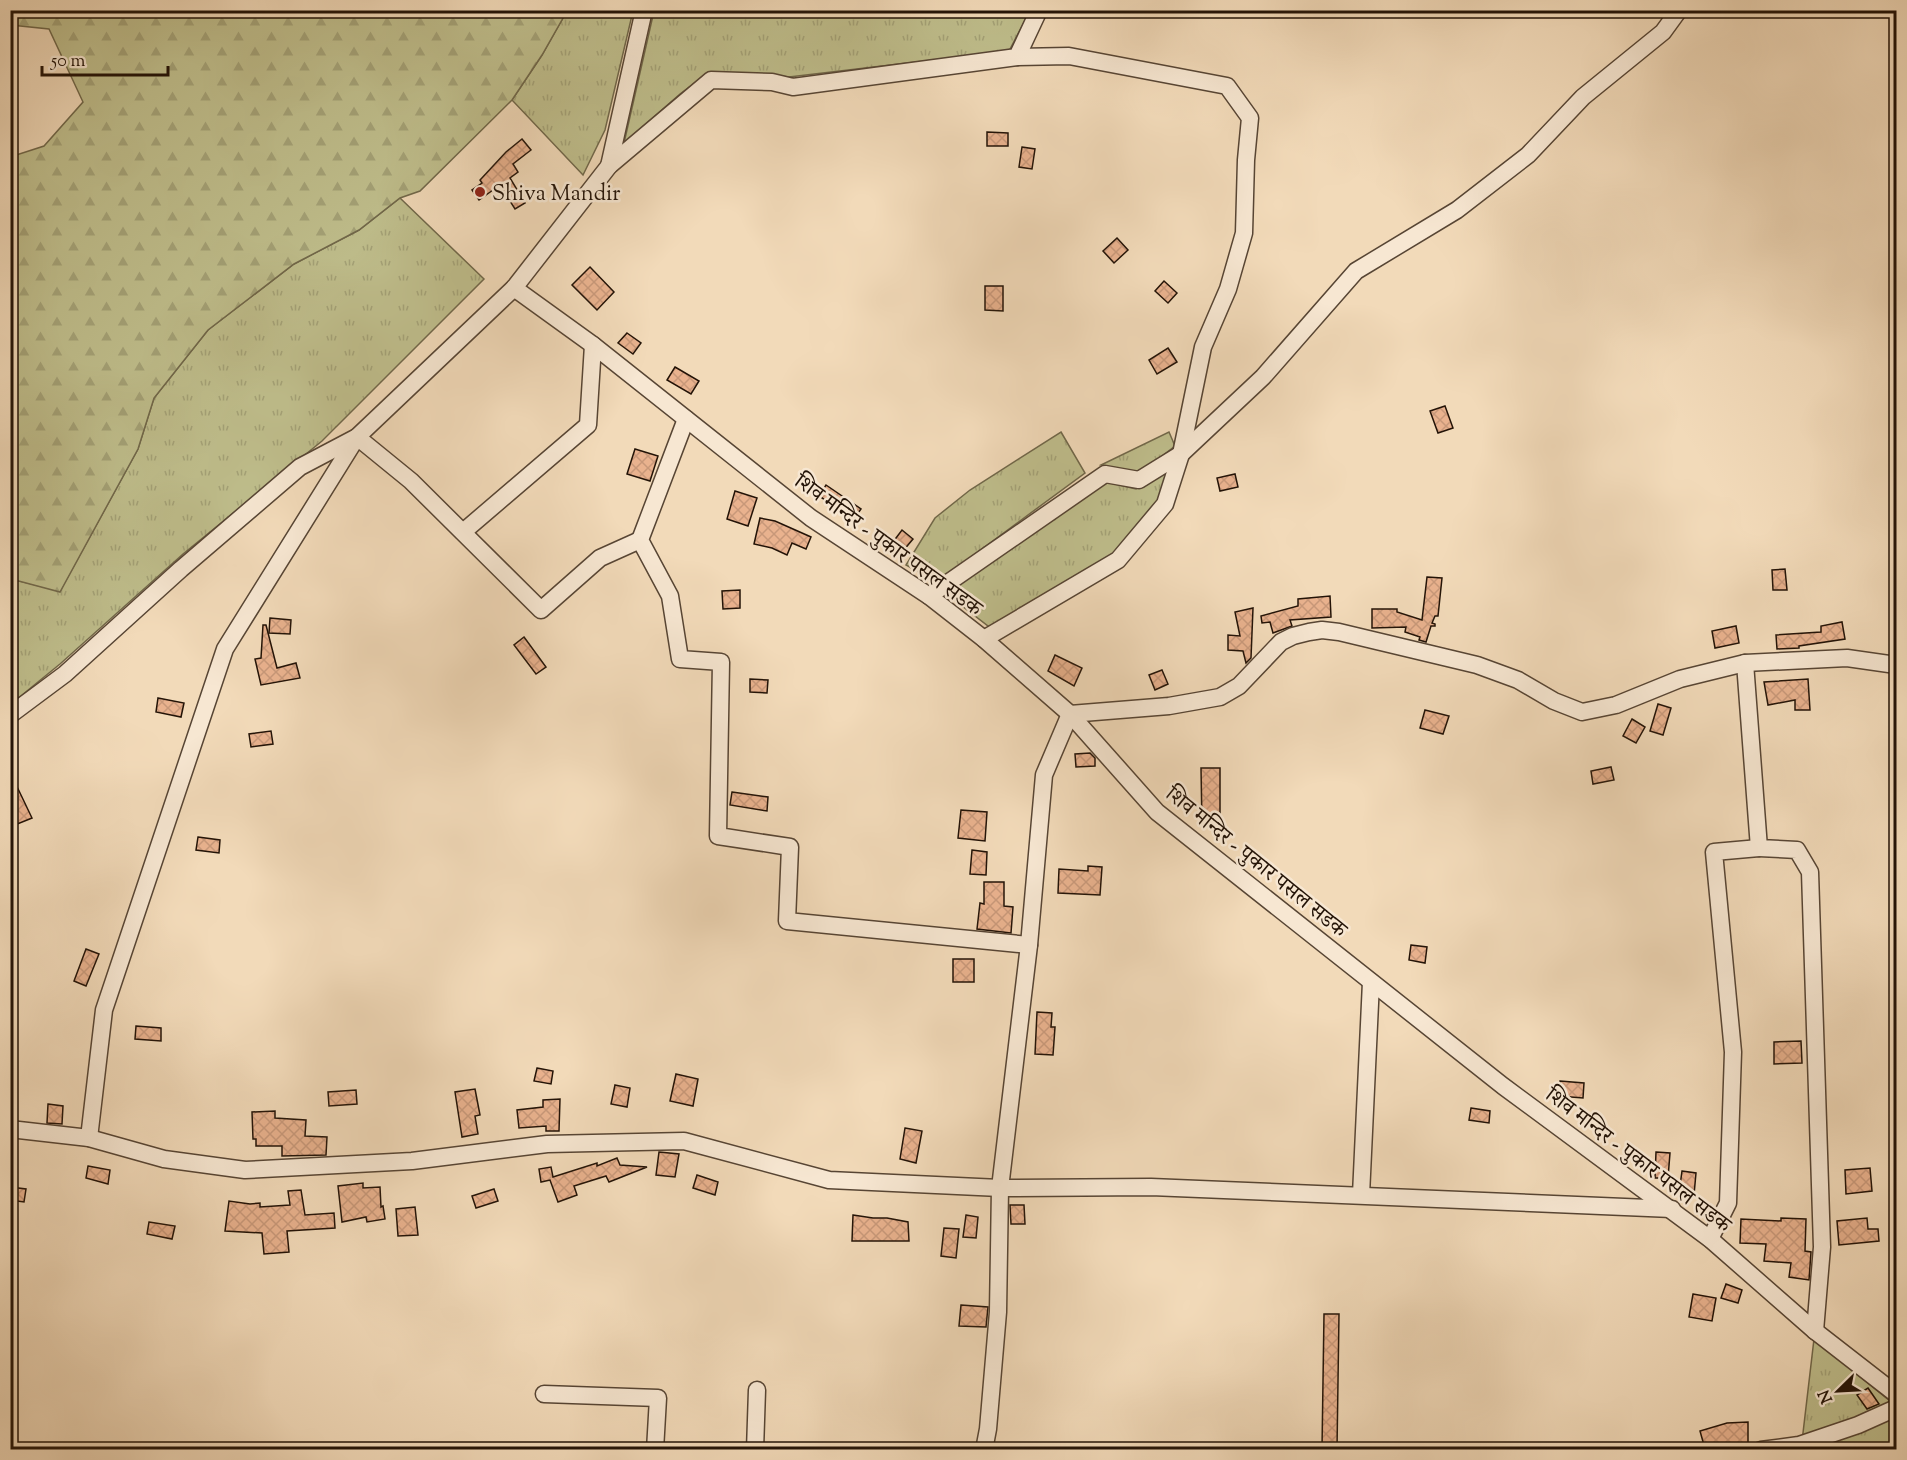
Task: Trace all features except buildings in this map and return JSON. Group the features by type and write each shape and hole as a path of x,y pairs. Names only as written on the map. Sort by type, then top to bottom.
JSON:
{"street":[{"path":"609,166 645,10"},
{"path":"1017,57 1039,10"},
{"path":"929,596 1105,474 1139,480 1181,453 1263,377 1356,271 1457,210 1528,155 1583,97 1663,32 1678,10"},
{"path":"89,1138 104,1010 225,649 357,437 514,288 609,166 711,80 772,82 793,87 1017,57 1069,56 1227,86 1250,118 1245,160 1244,233 1228,289 1203,347 1181,453 1165,504 1118,560 984,639"},
{"name":"शिव मन्दिर - पुकार पसल सडक","path":"514,288 593,345 811,518 929,596 984,639 1070,714 1157,812 1503,1086 1673,1209 1815,1331 1896,1394"},
{"path":"463,532 588,425 593,345"},
{"path":"357,437 411,481 541,610 600,558 640,540 686,419"},
{"path":"10,715 65,674 181,569 300,467 357,437"},
{"path":"640,540 670,596 680,658 721,662 718,836 790,847 787,921 1029,945"},
{"path":"984,1449 988,1429 998,1312 1000,1188 1029,945 1044,775 1070,714 1169,706 1220,697 1239,686 1281,642 1293,636 1322,630 1477,665 1518,680 1554,701 1582,712 1616,705 1680,679 1745,663 1847,658 1896,665"},
{"path":"1745,663 1759,848"},
{"path":"1710,1239 1728,1203 1733,1052 1714,852 1759,848 1797,850 1810,872 1822,1247 1815,1331"},
{"path":"1361,1195 1371,982"},
{"path":"10,1129 89,1138 164,1159 245,1170 412,1161 547,1144 684,1141 829,1180 1000,1188 1151,1187 1673,1209"},
{"path":"755,1449 758,1390"},
{"path":"544,1394 658,1398 655,1449"},
{"path":"1761,1449 1799,1445 1858,1425 1896,1408"}],"green space":[{"path":"11,10 567,11 542,55 512,100 420,191 400,198 359,230 294,264 208,330 154,398 138,449 60,592 11,579 10,157 44,146 83,102 49,29 11,25"},
{"path":"567,11 633,11 605,130 583,175 512,100 542,55"},
{"path":"654,11 1030,11 1009,51 789,77 708,73 624,143"},
{"path":"400,198 484,279 322,441 183,554 60,664 11,704 11,579 60,591 138,449 154,398 208,330 294,264 359,230"},
{"path":"1061,432 1085,473 937,582 906,565 935,518 970,490"},
{"path":"1169,432 1175,446 1140,473 1101,465"},
{"path":"1168,470 1160,500 1115,553 992,629 944,592 1102,481 1136,489"},
{"path":"1814,1339 1896,1406 1896,1449 1801,1450"}],"place":[{"name":"Shiva Mandir","path":"480,192"}]}
